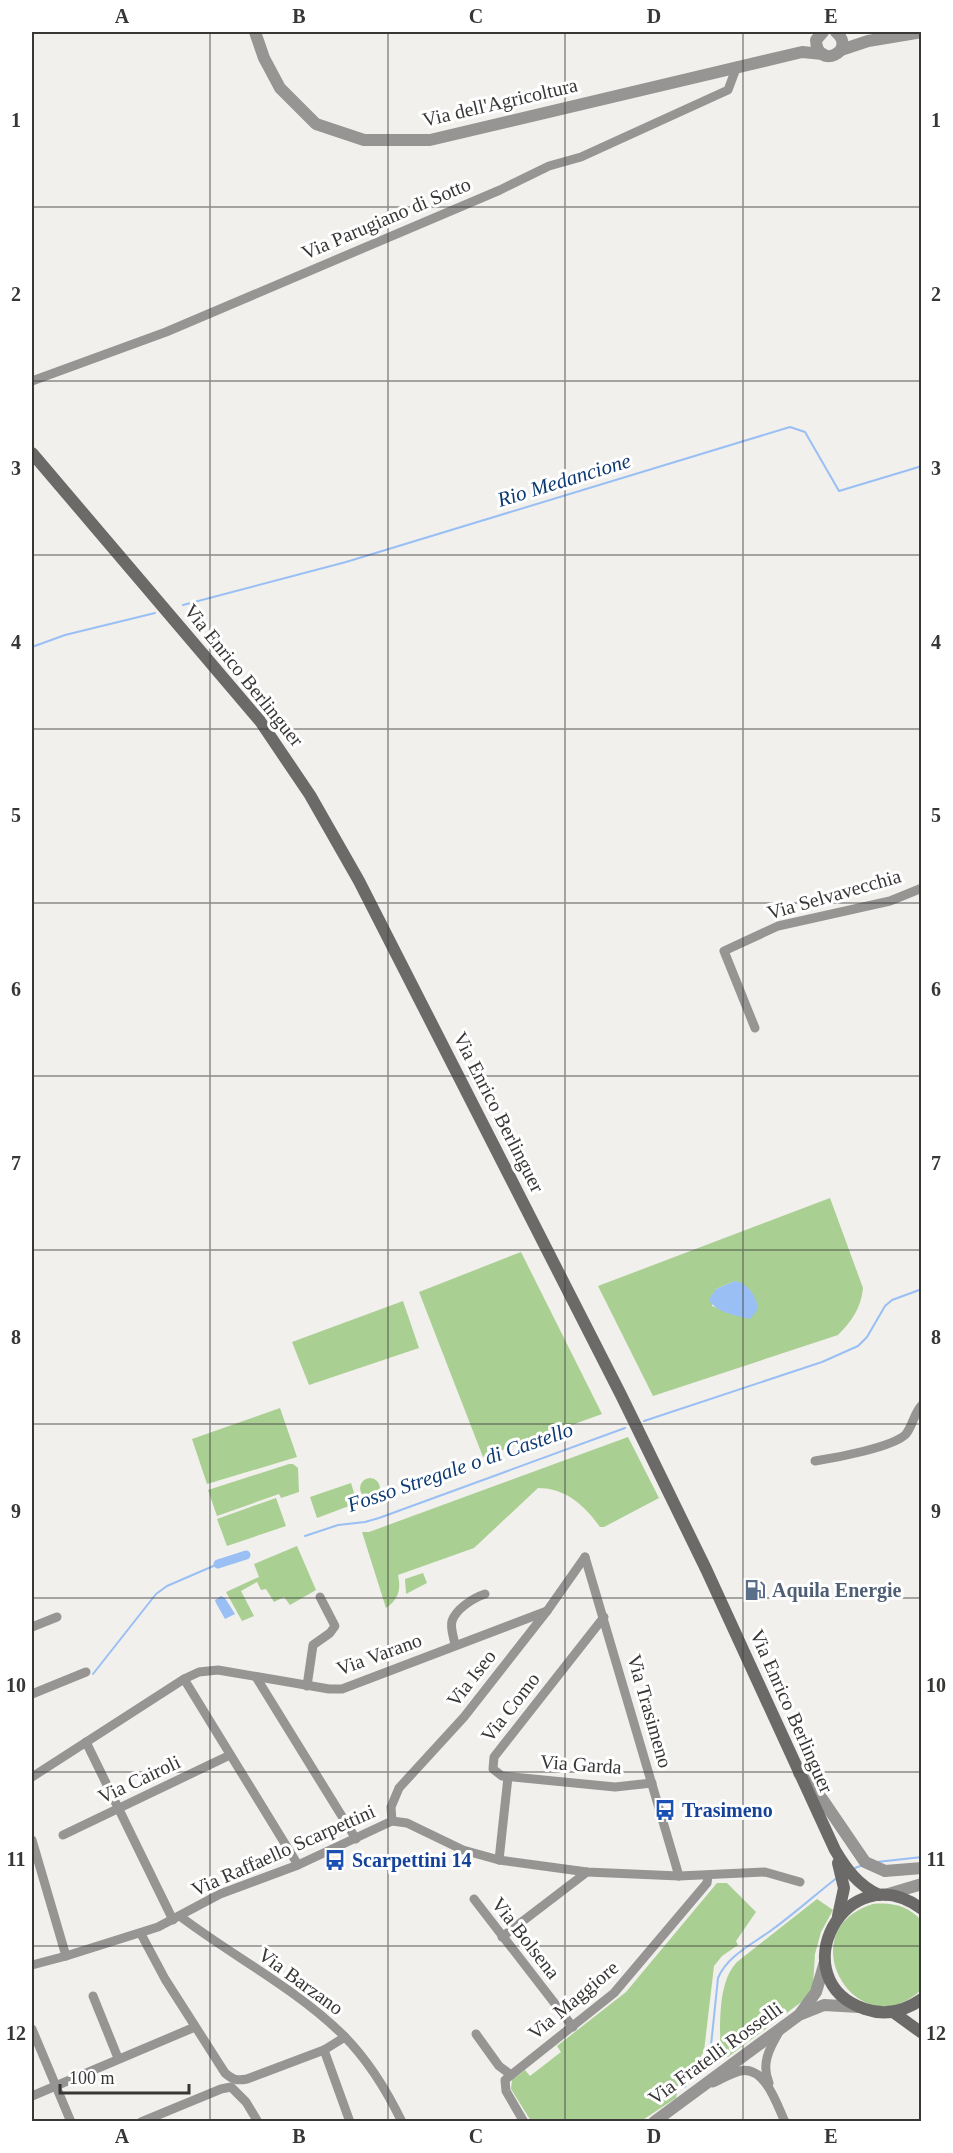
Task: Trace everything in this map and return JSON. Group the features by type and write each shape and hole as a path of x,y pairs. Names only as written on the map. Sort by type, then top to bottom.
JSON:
{"main road":[{"name":"Via Enrico Berlinguer","path":"32,453 260,721 310,795 359,881 621,1395 711,1580 835,1851 844,1888 838,1917 826,1940 825,1962"},
{"name":"Via Enrico Berlinguer","path":"835,1851 858,1882 882,1895 908,1901 921,1909"},
{"path":"838,1917 856,1902 882,1895"},
{"path":"825,1962 836,1988 859,2007 875,2012 892,2012 908,2007 921,1999"},
{"path":"892,2012 921,2033"}],"street":[{"name":"Via dell'Agricoltura","path":"255,32 264,58 280,88 316,124 364,140 430,140 802,52"},
{"path":"802,52 831,56 841,50 868,41 921,32"},
{"path":"838,33 868,41"},
{"path":"838,33 842,43 841,50"},
{"path":"820,34 817,48 823,54"},
{"path":"802,52 820,34"},
{"name":"Via Parugiano di Sotto","path":"32,381 166,332 500,190 549,166 581,157 728,90 737,66"},
{"name":"Via Selvavecchia","path":"754,1028 724,951 778,926 891,901 921,888"},
{"path":"815,1461 840,1457 900,1440 908,1431 921,1405"},
{"name":"Via Iseo","path":"392,1821 391,1807 399,1788 464,1717 547,1611 585,1557"},
{"name":"Via Trasimeno","path":"585,1557 679,1876"},
{"path":"455,1645 451,1625 453,1618 471,1601 485,1594"},
{"path":"307,1686 313,1645 330,1633 335,1626 320,1597"},
{"name":"Via Varano","path":"32,1777 184,1679 199,1672 211,1670 307,1686 342,1689 547,1611"},
{"path":"32,1627 57,1617"},
{"name":"Via Como","path":"508,1777 495,1772 492,1765 494,1757 604,1617"},
{"path":"32,1694 86,1672"},
{"path":"256,1677 356,1839"},
{"path":"184,1679 298,1865"},
{"path":"86,1743 118,1809 177,1918"},
{"name":"Via Cairoli","path":"63,1835 230,1755"},
{"path":"798,1772 818,1793 866,1862 885,1871 921,1869"},
{"path":"499,1860 508,1777"},
{"name":"Via Garda","path":"508,1777 615,1787 652,1783"},
{"name":"Via Raffaello Scarpettini","path":"32,1965 141,1934 177,1918 220,1894 298,1865 392,1821 407,1823 463,1851 499,1860 587,1872 679,1876 765,1872 800,1882"},
{"path":"32,1840 34,1862 66,1956"},
{"path":"502,1937 587,1872"},
{"name":"Via Maggiore","path":"511,2075 625,1983 707,1883 708,1876"},
{"path":"882,1895 921,1884"},
{"name":"Via Bolsena","path":"474,1899 573,2027"},
{"name":"Via Barzano","path":"177,1918 310,2006 345,2037 369,2066 402,2121"},
{"path":"141,1934 165,1979 225,2073 227,2084 221,2089"},
{"name":"Via Fratelli Rosselli","path":"654,2121 799,2015 816,1992 825,1962"},
{"path":"93,1996 118,2058"},
{"name":"Via Fratelli Rosselli","path":"799,2015 824,2005 859,2007"},
{"path":"32,2096 195,2027"},
{"path":"32,2029 71,2121"},
{"path":"780,2030 766,2059 766,2075 785,2121"},
{"path":"476,2034 499,2066 511,2075 505,2080 504,2085 524,2121"},
{"path":"225,2073 238,2081 247,2079 324,2050 345,2037"},
{"path":"324,2050 350,2121"},
{"path":"702,2087 746,2070 761,2077 771,2091"},
{"path":"246,2102 241,2084 247,2079"},
{"path":"141,2121 231,2087 246,2102 258,2121"}],"green space":[{"path":"830,1198 863,1288 855,1314 838,1335 653,1396 598,1286","holes":["735,1281 745,1318 712,1306 716,1289"]},
{"path":"521,1252 602,1414 483,1457 419,1292"},
{"path":"403,1301 419,1348 309,1385 292,1342"},
{"path":"280,1408 297,1457 207,1484 192,1439"},
{"path":"628,1437 659,1498 600,1527 574,1500 557,1491 538,1488 474,1548 398,1575 398,1593 394,1601 386,1608 362,1532 369,1532"},
{"path":"289,1464 298,1468 299,1492 281,1498 279,1494 217,1516 208,1490"},
{"path":"370,1478 377,1481 380,1488 377,1495 370,1498 363,1495 360,1488 363,1481"},
{"path":"351,1483 357,1503 317,1518 310,1497"},
{"path":"276,1498 286,1526 227,1546 217,1519"},
{"path":"297,1546 316,1590 290,1605 284,1597 274,1602 266,1589 261,1590 257,1582 241,1591 254,1616 242,1621 226,1592 259,1577 254,1564"},
{"path":"423,1573 427,1583 406,1594 405,1579"},
{"path":"717,1883 727,1883 756,1912 736,1941 738,1945 722,1956 714,1966 704,2051 679,2083 676,2098 641,2121 531,2121 511,2089 512,2080 525,2070 530,2076 561,2052 557,2046 626,1992"},
{"path":"817,1899 833,1910 821,1932 815,1954 813,1985 804,2000 728,2057 720,2057 721,2007 730,1971 737,1962"},
{"path":"873,1904 899,1906 911,1911 921,1920 921,1990 897,2004 874,2005 855,1996 841,1979 834,1959 835,1937 848,1918"}],"water":[{"path":"735,1281 748,1288 756,1300 758,1309 750,1319 721,1310 709,1299 716,1289"},
{"path":"221,1596 225,1598 235,1614 225,1619 215,1600"}],"waterway":[{"name":"Rio Medancione","path":"183,605 346,562 790,427 805,432 839,491 922,466"},
{"name":"Rio Medancione","path":"32,647 65,635 155,613"},
{"name":"Fosso Stregale o di Castello","path":"644,1421 822,1362 858,1346 867,1337 885,1306 892,1300 922,1289"},
{"name":"Fosso Stregale o di Castello","path":"305,1536 338,1525 379,1518 625,1428"},
{"name":"Fosso Stregale o di Castello","path":"218,1564 246,1555"},
{"name":"Fosso Stregale o di Castello","path":"93,1674 156,1594 167,1586 218,1564"},
{"path":"877,1862 922,1857"},
{"path":"855,1868 863,1865"},
{"path":"685,2087 710,2055 718,1978 722,1970 742,1951 838,1877"}],"place":[{"name":"Aquila Energie","path":"755,1590"},
{"name":"Trasimeno","path":"665,1810"},
{"name":"Scarpettini 14","path":"335,1860"}]}
